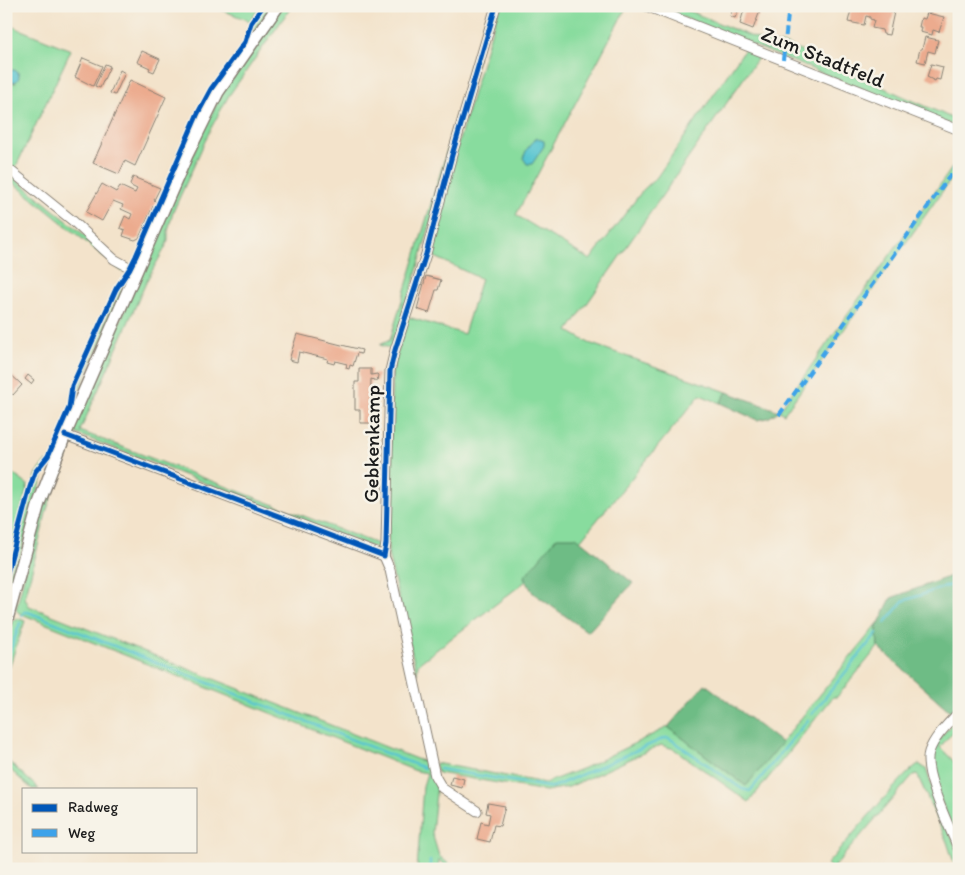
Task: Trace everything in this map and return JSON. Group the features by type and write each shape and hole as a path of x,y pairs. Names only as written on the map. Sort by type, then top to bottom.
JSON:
{"main road":[{"path":"6,623 39,503 64,435 202,123 218,92 278,6"}],"street":[{"name":"Gebkenkamp","path":"477,811 442,788 435,776 390,570 384,556 386,544 390,371 426,254 452,155 496,6"},
{"name":"Zum Stadtfeld","path":"646,6 959,130"},
{"path":"6,168 72,221 114,259 136,272"},
{"path":"64,435 384,556"},
{"path":"959,712 932,745 927,760 933,786 959,850"}],"green space":[{"path":"211,6 261,6 250,21"},
{"path":"265,6 272,6 249,38 253,24"},
{"path":"283,6 292,6 228,97 211,128 173,212 165,248 148,278 80,431 380,545 383,544 380,550 72,432 206,124 222,94"},
{"path":"499,6 627,6 516,215 590,260 643,190 657,177 745,49 760,55 568,331 589,343 727,392 720,403 700,395 580,541 575,537 524,577 526,581 418,664 417,674 388,554 392,370 408,317 464,334 481,279 429,254 449,174"},
{"path":"655,6 677,6 762,41 787,45 941,113 959,122 959,128"},
{"path":"6,24 71,50 14,171 6,165 6,98 8,98 8,90 6,88 6,78 16,83 9,71 6,76"},
{"path":"478,57 393,349 380,345 390,340 473,64"},
{"path":"959,158 959,168 784,414 779,411"},
{"path":"6,171 126,269 123,272 6,177"},
{"path":"130,272 129,279 73,403 74,388 118,290"},
{"path":"727,392 779,411 768,418 757,420 720,403"},
{"path":"67,440 77,441 71,444 47,509 25,598 29,606 419,760 429,762 437,783 432,833 439,856 455,869 450,869 439,860 438,869 417,869 423,786 427,773 416,771 19,613 16,610 42,503"},
{"path":"47,461 6,607 6,583 33,485 37,473"},
{"path":"6,469 28,485 6,568"},
{"path":"557,537 576,537 633,583 588,632 533,593 524,577"},
{"path":"959,573 959,708 953,714 878,647 877,627 891,598"},
{"path":"17,618 25,621 6,676 6,635 11,621"},
{"path":"879,622 877,627 878,647 837,697 833,697 749,802 674,749 661,745 569,787 546,791 438,773 435,763 545,783 584,768 668,727 746,786"},
{"path":"705,684 782,743 746,786 668,727"},
{"path":"959,715 959,725 940,747 959,767 959,843 939,794 932,767 932,756 937,742"},
{"path":"6,759 38,788 31,788 6,766"},
{"path":"919,764 926,769 939,809 959,854 959,869 956,869 947,842 917,774 913,775 832,869 827,864 888,793"}],"water":[{"path":"11,70 15,70 19,76 15,82 11,82 7,78 7,74"},
{"path":"536,138 544,141 544,146 532,164 527,164 523,158 527,149"}],"building":[{"path":"734,6 740,6 735,18 730,16"},
{"path":"747,6 760,11 753,29 740,24"},
{"path":"852,6 865,6 876,10 877,7 894,12 889,35 883,34 882,30 872,28 874,20 870,19 870,17 866,16 864,25 848,22"},
{"path":"927,13 944,17 939,32 933,30 932,35 920,32 921,18 925,19"},
{"path":"925,37 938,40 935,53 928,51 925,63 917,61"},
{"path":"142,51 160,59 154,72 137,62"},
{"path":"83,58 102,66 93,86 75,77"},
{"path":"105,64 110,66 100,88 95,86"},
{"path":"931,64 943,67 940,80 936,79 935,81 927,77"},
{"path":"120,70 125,73 115,95 110,93"},
{"path":"130,80 166,97 135,166 125,161 119,174 93,163"},
{"path":"133,177 160,188 154,200 157,203 155,207 153,206 139,238 135,240 123,236 125,230 120,228 125,216 130,219 132,214 121,209 123,205 113,201 102,221 86,212 102,184 116,192 120,186 135,193 137,189 130,184"},
{"path":"426,276 441,280 429,313 417,309"},
{"path":"297,334 362,350 361,354 357,353 353,366 350,365 349,369 346,368 347,364 335,361 334,364 327,362 328,359 299,352 297,362 289,360"},
{"path":"359,369 371,369 371,375 378,375 377,381 371,379 370,410 373,410 373,423 360,423 360,410 355,410 355,382 359,382"},
{"path":"6,370 22,385 13,395 6,389"},
{"path":"28,375 34,380 31,384 25,379"},
{"path":"452,776 464,779 462,788 450,785"},
{"path":"488,803 505,806 500,826 494,825 490,842 477,839 481,822 488,824 490,814 486,813"}],"waterway":[{"path":"885,623 903,601 959,582"},
{"path":"22,616 24,612 28,612 424,768"},
{"path":"6,662 20,623"},
{"path":"812,714 877,633"},
{"path":"440,769 553,787 665,738 669,738 742,789 750,791 808,720"},
{"path":"430,861 430,869"}],"marked path":[{"path":"783,60 789,6"},
{"path":"779,415 959,163"}],"cycle path":[{"path":"6,577 35,472 48,456 69,408 72,386 116,289 136,256 198,113 211,89 245,42 251,23 263,6"},
{"path":"65,435 384,556 386,544 390,371 426,254 452,155 496,6"}]}
